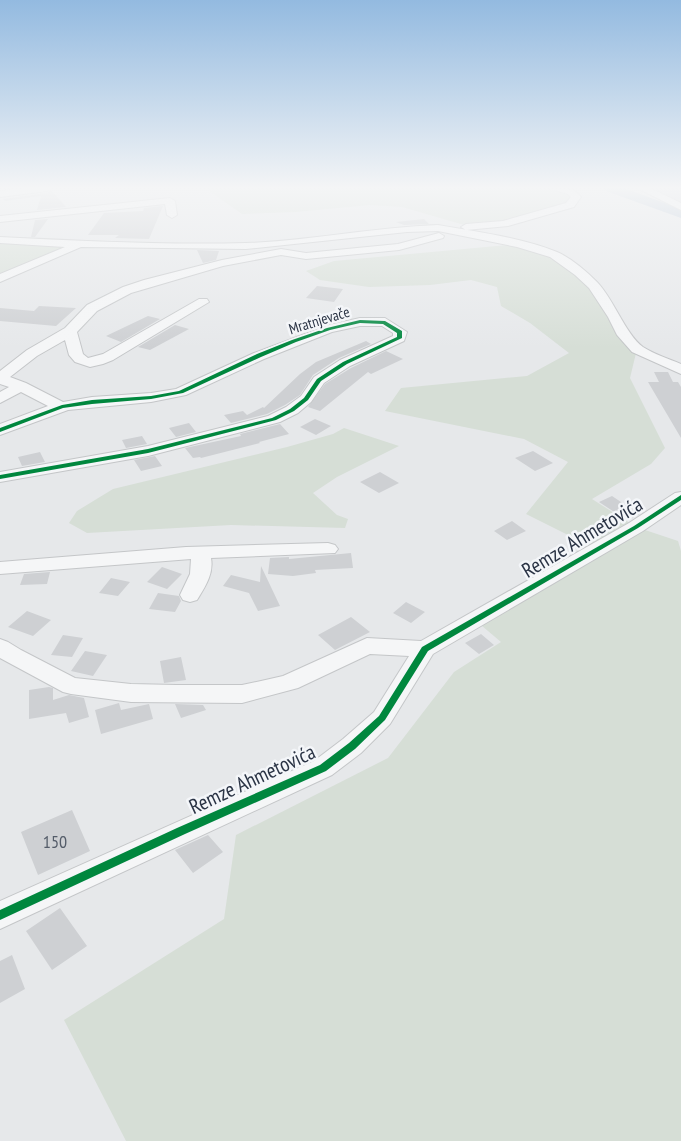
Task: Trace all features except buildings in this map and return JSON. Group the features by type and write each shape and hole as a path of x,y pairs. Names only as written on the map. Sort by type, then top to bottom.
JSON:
{"street":[{"path":"25,241 280,248 306,256 399,247 419,241"},
{"path":"0,379 21,362 70,331 92,308 127,290 280,248 325,241"},
{"path":"505,241 554,255 579,272 594,286 624,335 637,349 681,370"},
{"path":"0,278 80,244"},
{"path":"70,331 75,356 79,360 91,363 108,357 203,302"},
{"name":"Mratnjevače","path":"0,430 62,408 87,403 164,397 181,392 289,343 353,322 381,321 390,323 400,332 399,338 345,363 319,380 306,399 292,410 274,419 148,450 0,478"},
{"path":"0,360 21,362"},
{"path":"0,379 21,386 62,408"},
{"path":"0,398 21,386"},
{"name":"Remze Ahmetovića","path":"0,915 323,768 352,746 382,718 425,649 636,527 681,497"},
{"path":"0,568 198,553 328,549"},
{"path":"190,595 198,583 202,569 203,560 198,553"},
{"path":"4,654 71,686 131,693 242,694 290,682 367,646 425,649"}],"shaded area":[{"path":"0,241 81,244 0,277"},
{"path":"519,244 554,255 579,272 637,349 630,378 665,448 651,464 592,499 636,527 678,541 681,551 681,1141 126,1141 64,1020 224,919 236,835 388,758 454,672 501,642 475,620 598,550 526,514 568,462 524,439 385,411 401,388 527,376 569,353 530,323 501,306 497,287 471,280 430,285 369,287 320,280 306,271 334,261"},
{"path":"344,428 399,446 337,477 313,493 337,515 348,519 345,528 231,525 87,533 69,523 77,511 113,489 287,447 333,434"}],"cycle path":[{"path":"0,430 62,407 92,402 151,398 181,392 294,341 329,329 360,322 385,322 400,332 399,338 345,363 319,380 306,399 292,410 274,419 148,451 0,477"},
{"path":"0,915 323,768 352,746 382,718 425,649 636,527 681,497"}]}
